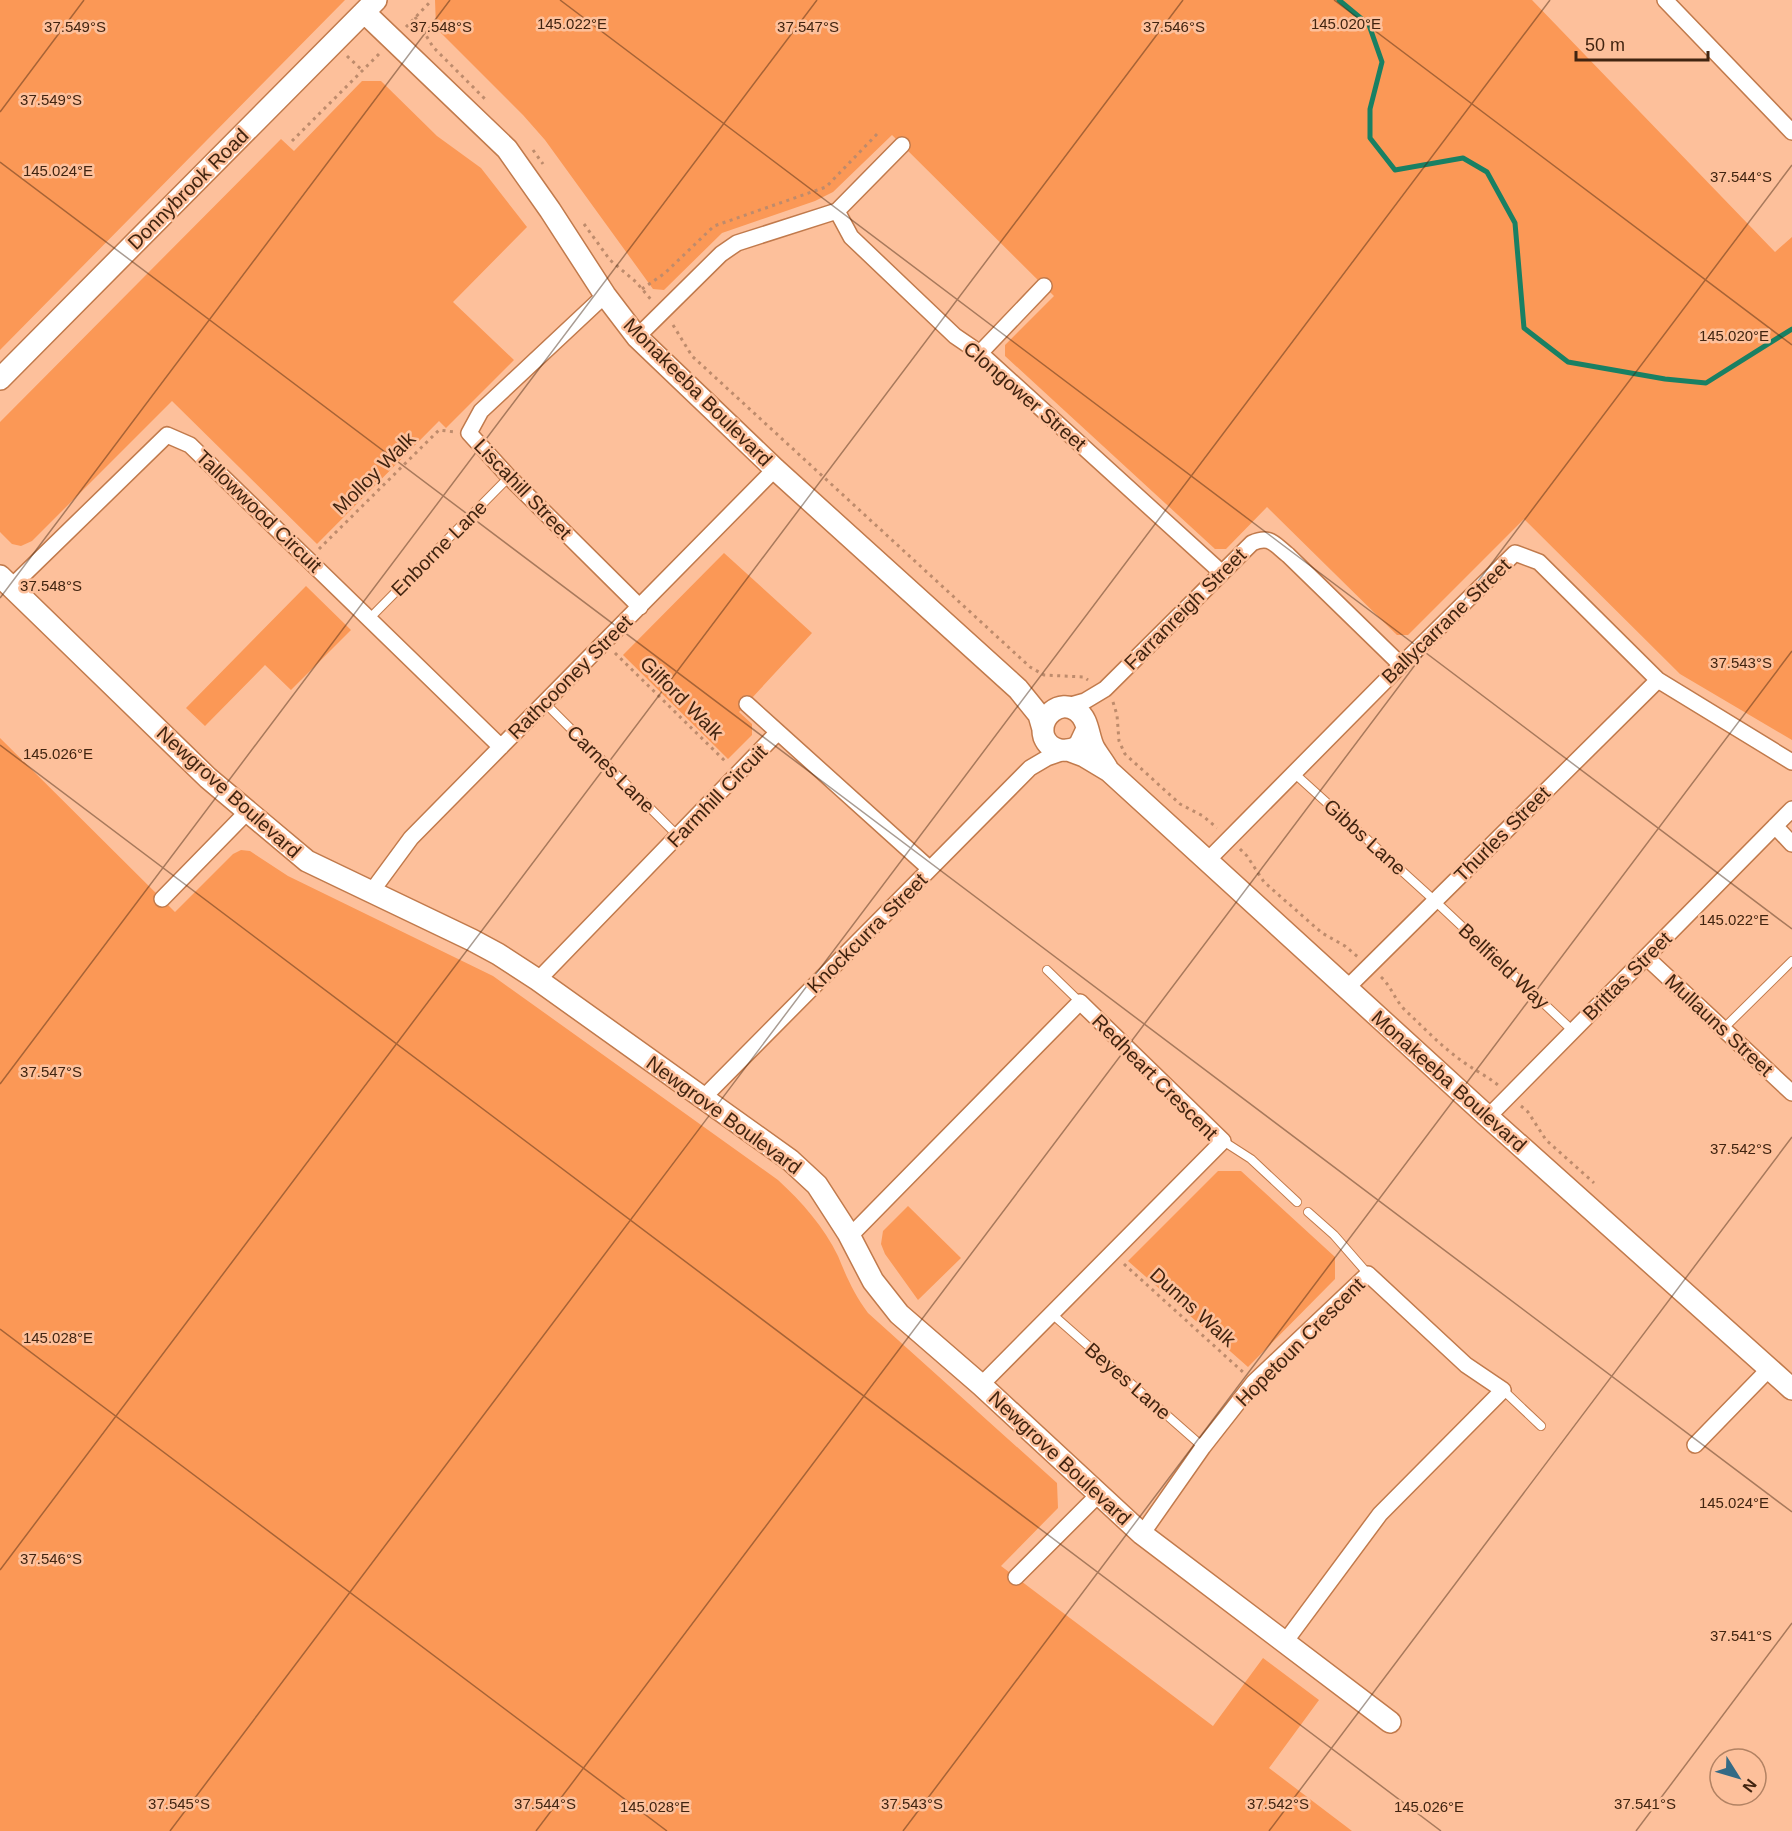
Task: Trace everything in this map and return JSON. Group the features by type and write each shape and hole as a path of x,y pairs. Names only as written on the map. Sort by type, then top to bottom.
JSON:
{"street":[{"path":"1665,0 1792,132"},
{"name":"Monakeeba Boulevard","path":"370,6 507,149 605,295 637,337 775,469 1018,689 1039,715 1043,729"},
{"name":"Donnybrook Road","path":"0,378 370,6"},
{"path":"637,337 722,254 737,243 837,211 902,145"},
{"name":"Clongower Street","path":"837,211 851,237 955,336 980,353 1221,573"},
{"path":"980,353 1044,286"},
{"name":"Liscahill Street","path":"605,295 482,411 469,434 640,607"},
{"name":"Tallowwood Circuit","path":"5,581 167,435 190,445 501,747"},
{"name":"Rathcooney Street","path":"372,891 411,838 775,469"},
{"name":"Farranreigh Street","path":"1087,729 1093,709 1105,689 1252,543 1262,538 1270,541 1288,555 1401,665"},
{"name":"Ballycarrane Street","path":"1207,861 1515,553 1539,561 1658,680 1792,762"},
{"name":"Newgrove Boulevard","path":"5,581 208,778 307,861 498,954 538,980 796,1166 816,1185 850,1236 873,1281 899,1314 981,1385 1142,1534 1390,1722"},
{"name":"Thurles Street","path":"1347,988 1658,680"},
{"name":"Monakeeba Boulevard","path":"1018,689 1048,704 1063,707"},
{"name":"Farranreigh Street","path":"1063,707 1085,701 1105,689"},
{"path":"747,704 778,732"},
{"path":"1063,707 1077,710 1082,715 1087,729 1079,746 1067,751 1050,745 1043,729 1047,717 1056,709 1063,707"},
{"name":"Knockcurra Street","path":"1030,768 1038,750 1043,729"},
{"name":"Monakeeba Boulevard","path":"1087,729 1108,771"},
{"name":"Farmhill Circuit","path":"538,980 778,732 930,869"},
{"name":"Monakeeba Boulevard","path":"1067,751 1084,756 1108,771 1488,1117 1792,1389"},
{"name":"Knockcurra Street","path":"703,1098 1030,768 1047,758 1067,751"},
{"name":"Brittas Street","path":"1488,1117 1792,809"},
{"path":"162,899 247,812"},
{"path":"1775,826 1792,844"},
{"name":"Mullauns Street","path":"1646,957 1792,1093"},
{"name":"Redheart Crescent","path":"850,1236 1080,1002 1223,1141 981,1385"},
{"name":"Hopetoun Crescent","path":"1142,1534 1203,1447 1254,1382 1368,1274 1466,1365 1503,1390"},
{"path":"1695,1445 1770,1368"},
{"path":"1285,1642 1380,1514 1503,1390"},
{"path":"1016,1577 1099,1494"}],"lane":[{"name":"Enborne Lane","path":"369,619 509,477"},
{"name":"Carnes Lane","path":"545,703 678,836"},
{"name":"Gibbs Lane","path":"1294,773 1435,901"},
{"name":"Bellfield Way","path":"1435,901 1573,1031"},
{"path":"1723,1029 1792,961"},
{"path":"1047,970 1080,1002"},
{"path":"1223,1141 1251,1159 1297,1202"},
{"path":"1308,1212 1334,1235 1368,1274"},
{"name":"Beyes Lane","path":"1052,1314 1203,1447"},
{"path":"1503,1390 1541,1426"}],"path":[{"path":"415,17 432,0"},
{"path":"292,141 370,64"},
{"path":"642,289 665,273 714,226 826,187 879,132"},
{"name":"Molloy Walk","path":"308,560 439,430 469,434"},
{"name":"Gilford Walk","path":"605,643 738,774"},
{"name":"Dunns Walk","path":"1112,1253 1254,1382"}],"shaded area":[{"path":"0,0 345,0 0,350"},
{"path":"435,0 1532,0 1775,252 1792,237 1792,740 1680,674 1524,519 1408,635 1397,635 1267,507 1226,549 1215,549 1005,356 1005,345 1054,296 892,135 833,192 815,201 722,233 664,290 653,289 545,140 436,28"},
{"path":"362,81 381,81 437,136 481,168 527,227 453,302 514,360 446,428 439,421 317,544 172,401 32,541 21,546 12,544 0,532 0,422 281,139 294,151"},
{"path":"724,553 812,633 739,712 752,724 752,735 728,759 623,655"},
{"path":"306,586 351,630 291,690 265,665 205,726 186,708"},
{"path":"0,738 175,912 233,854 241,850 250,851 288,876 493,976 778,1180 804,1206 826,1235 868,1313 1057,1483 1058,1508 1001,1566 1213,1726 1263,1658 1319,1700 1269,1768 1352,1831 0,1831"},
{"path":"1218,1171 1241,1171 1335,1257 1335,1279 1248,1367 1128,1261"},
{"path":"908,1206 961,1258 918,1300 885,1254 881,1244 883,1231"}],"waterway":[{"path":"1339,0 1369,25 1382,62 1370,109 1370,138 1395,170 1463,158 1487,172 1515,223 1524,328 1568,362 1665,379 1706,383 1792,329"}]}
